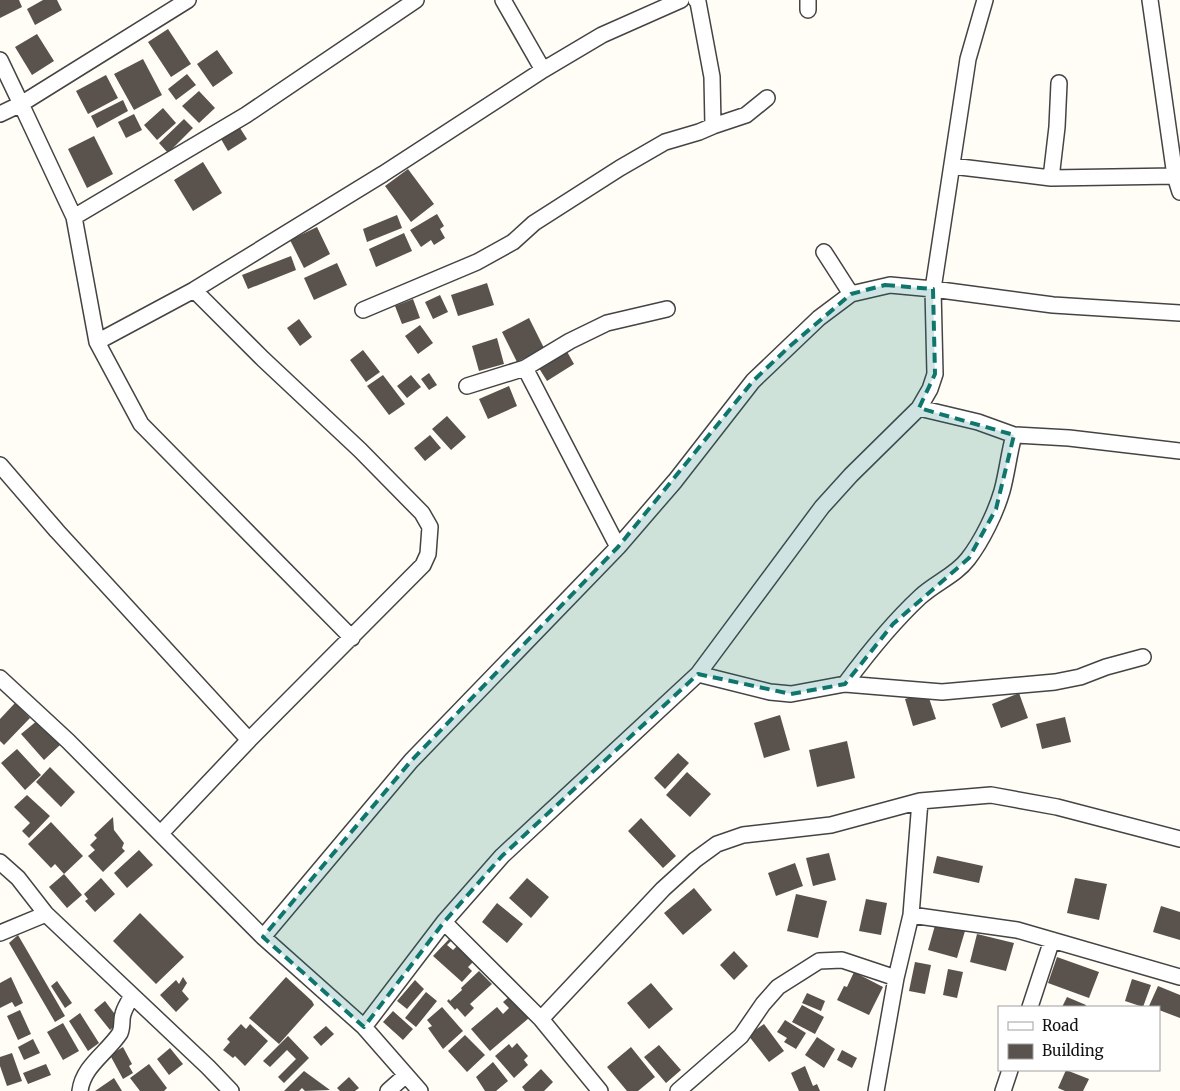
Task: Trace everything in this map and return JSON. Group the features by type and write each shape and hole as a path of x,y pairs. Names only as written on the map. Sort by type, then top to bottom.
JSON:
{"street":[{"path":"0,114 21,104 188,0"},
{"path":"74,217 246,115 416,0"},
{"path":"503,0 543,70"},
{"path":"97,342 194,290 383,174 543,70 602,35 681,0"},
{"path":"696,0 698,2 712,77 713,126"},
{"path":"364,1027 444,922 502,856 698,674 822,507 919,408 930,389 935,374 933,289 968,59 984,0"},
{"path":"1150,0 1175,176 1180,192"},
{"path":"0,60 74,217 97,342 135,414 146,430 352,638"},
{"path":"1051,178 1057,127 1059,83"},
{"path":"363,310 477,262 513,242 534,223 620,168 665,142 746,115 767,98"},
{"path":"952,166 1051,178 1175,176"},
{"path":"824,252 851,294"},
{"path":"263,937 412,762 618,547 675,481 753,381 819,318 851,294 885,285 933,289 1053,306 1180,313"},
{"path":"161,833 249,740 423,565 428,554 430,527 422,512 373,462 194,290"},
{"path":"467,386 525,368 570,341 607,323 667,309"},
{"path":"525,368 618,547"},
{"path":"919,408 978,422 1014,435 1069,438 1180,451"},
{"path":"845,684 893,624 922,595 962,567 969,558 996,509 1014,435"},
{"path":"0,465 249,740"},
{"path":"698,674 770,692 791,694 845,684 942,692 1056,682 1080,677 1106,667 1143,657"},
{"path":"0,678 61,734 263,937 364,1027 420,1091"},
{"path":"541,1019 663,889 695,860 717,844 743,835 830,825 920,801 991,795 1057,807 1180,839"},
{"path":"876,1091 896,978 911,915 920,801"},
{"path":"0,862 18,878 46,914 231,1091"},
{"path":"0,933 46,914"},
{"path":"911,915 1017,930 1180,977"},
{"path":"444,922 541,1019 600,1091"},
{"path":"1030,1006 1052,940"},
{"path":"678,1091 742,1036 763,1004 778,987 819,961 842,960 896,978"},
{"path":"80,1091 82,1079 90,1067 122,1028 123,1013 132,996"},
{"path":"1003,1091 1010,1071"},
{"path":"388,1091 406,1075"}],"highlighted area":[{"path":"885,285 933,289 935,374 919,408 1014,435 996,509 969,558 893,624 845,684 791,694 698,674 502,856 444,922 364,1027 263,937 411,761 618,547 753,381 790,346 851,294"}],"building":[{"path":"0,0 19,0 22,7 0,18"},
{"path":"43,0 57,0 62,10 35,25 27,9"},
{"path":"168,29 191,64 171,77 148,42"},
{"path":"37,34 54,61 32,75 15,47"},
{"path":"217,50 233,73 213,87 197,64"},
{"path":"143,59 162,95 134,110 114,74"},
{"path":"187,74 196,85 176,100 168,89"},
{"path":"106,75 118,98 88,114 76,91"},
{"path":"199,91 215,108 199,123 182,106"},
{"path":"123,100 128,111 97,128 91,116"},
{"path":"163,108 176,123 157,140 144,125"},
{"path":"134,114 142,130 126,138 118,122"},
{"path":"184,119 193,128 168,153 159,143"},
{"path":"240,128 247,139 228,151 221,139"},
{"path":"94,136 113,174 87,188 68,149"},
{"path":"203,162 222,193 193,211 174,180"},
{"path":"408,169 434,204 411,222 385,186"},
{"path":"437,214 444,226 440,229 445,238 434,245 431,240 421,247 410,230"},
{"path":"397,215 402,228 367,242 363,229"},
{"path":"317,227 330,254 304,268 290,240"},
{"path":"404,233 412,251 376,267 369,249"},
{"path":"291,256 296,270 248,289 242,275"},
{"path":"337,263 347,285 314,300 304,278"},
{"path":"487,283 494,305 458,316 451,295"},
{"path":"440,295 448,312 433,319 425,302"},
{"path":"413,299 420,318 402,324 395,306"},
{"path":"529,318 544,348 517,362 502,332"},
{"path":"299,319 312,337 300,346 287,328"},
{"path":"420,325 433,343 418,354 405,336"},
{"path":"497,338 504,364 479,371 472,346"},
{"path":"565,348 574,364 547,381 537,365"},
{"path":"363,350 380,372 366,382 350,360"},
{"path":"429,373 437,385 429,390 421,379"},
{"path":"383,375 405,404 389,415 367,386"},
{"path":"411,375 421,387 407,398 397,386"},
{"path":"509,386 517,406 488,419 479,399"},
{"path":"447,416 466,437 451,450 432,429"},
{"path":"430,435 441,448 425,461 414,448"},
{"path":"927,692 936,719 913,726 905,699"},
{"path":"1019,693 1028,718 1001,728 992,704"},
{"path":"15,703 30,718 4,745 0,741 0,719"},
{"path":"780,715 790,750 764,758 754,723"},
{"path":"1065,717 1071,742 1042,749 1036,724"},
{"path":"38,720 60,745 44,760 21,734"},
{"path":"847,741 855,778 817,787 809,750"},
{"path":"17,749 41,775 25,790 1,763"},
{"path":"678,753 689,763 665,789 654,778"},
{"path":"50,767 75,792 61,807 36,782"},
{"path":"687,772 711,794 690,817 666,795"},
{"path":"27,795 50,816 29,838 22,831 30,823 14,807"},
{"path":"113,817 114,830 124,843 122,848 125,851 103,872 88,856 95,850 90,845 97,838 94,835"},
{"path":"641,818 676,856 663,868 628,831"},
{"path":"51,822 83,856 64,874 55,864 51,868 28,844"},
{"path":"139,850 153,865 127,888 114,873"},
{"path":"829,853 836,880 813,886 806,858"},
{"path":"937,856 983,866 979,883 933,873"},
{"path":"795,863 803,886 776,896 768,873"},
{"path":"64,874 82,895 67,908 49,887"},
{"path":"101,878 115,894 95,912 85,901 88,899 84,894"},
{"path":"527,878 549,897 531,918 509,898"},
{"path":"1075,878 1107,884 1099,920 1067,913"},
{"path":"694,888 712,910 683,935 664,913"},
{"path":"796,894 827,901 818,938 787,931"},
{"path":"866,899 887,903 881,935 859,931"},
{"path":"497,903 523,924 507,943 482,922"},
{"path":"1161,906 1180,912 1180,940 1153,932"},
{"path":"140,913 184,957 156,984 113,941"},
{"path":"936,922 965,931 957,958 928,950"},
{"path":"977,934 1014,943 1006,971 970,962"},
{"path":"18,935 65,1016 55,1022 9,943"},
{"path":"450,938 452,940 447,945 453,950 458,945 475,960 468,967 472,971 462,982 433,956"},
{"path":"734,951 748,966 734,980 720,965"},
{"path":"1057,957 1099,972 1089,998 1048,983"},
{"path":"915,962 931,965 925,994 909,991"},
{"path":"948,969 963,972 957,998 943,995"},
{"path":"479,971 492,984 470,1004 474,1008 465,1017 447,1001 449,999 450,1001 462,990 461,988"},
{"path":"854,972 883,987 869,1015 837,1000 844,986 847,987"},
{"path":"11,977 23,1003 15,1007 12,1002 0,1008 0,983"},
{"path":"183,977 187,983 182,991 189,999 176,1012 160,995 176,980 179,984"},
{"path":"286,977 314,1005 279,1044 249,1018"},
{"path":"1132,979 1151,985 1143,1006 1125,1001"},
{"path":"415,980 424,989 407,1009 397,1001"},
{"path":"57,981 72,1003 65,1008 51,986"},
{"path":"651,983 673,1009 649,1029 627,1003"},
{"path":"1158,986 1180,995 1180,1018 1160,1010 1160,1006 1149,1006"},
{"path":"426,992 437,1001 416,1027 405,1018"},
{"path":"807,993 825,1001 821,1011 802,1003"},
{"path":"510,996 529,1018 490,1051 471,1029 497,1007 503,1014 509,1008 503,1002"},
{"path":"1067,997 1086,1005 1086,1006 1062,1006"},
{"path":"105,1001 120,1021 110,1030 94,1010"},
{"path":"802,1005 824,1017 815,1034 792,1022"},
{"path":"442,1007 463,1031 443,1049 428,1028 432,1026 427,1020"},
{"path":"20,1010 31,1034 18,1040 7,1016"},
{"path":"393,1011 413,1029 403,1040 383,1022"},
{"path":"80,1013 99,1043 88,1051 69,1021"},
{"path":"785,1020 806,1033 796,1049 784,1042 787,1038 777,1032"},
{"path":"63,1023 79,1051 63,1060 47,1032"},
{"path":"241,1024 246,1029 250,1024 268,1041 245,1066 235,1056 233,1058 223,1050 230,1042 227,1039"},
{"path":"764,1024 784,1051 769,1062 748,1035"},
{"path":"326,1026 334,1034 321,1046 313,1037"},
{"path":"465,1035 485,1055 467,1072 448,1051"},
{"path":"288,1036 309,1058 284,1083 278,1077 296,1059 287,1050 270,1067 263,1061"},
{"path":"817,1037 835,1049 824,1068 805,1055"},
{"path":"33,1039 40,1053 24,1060 18,1047"},
{"path":"517,1043 528,1056 524,1060 528,1065 514,1078 495,1056 509,1044 512,1048"},
{"path":"659,1045 681,1070 666,1083 644,1057"},
{"path":"123,1047 132,1064 129,1066 133,1073 123,1079 110,1055"},
{"path":"631,1047 655,1077 638,1091 627,1091 607,1067"},
{"path":"170,1048 183,1064 169,1075 157,1059"},
{"path":"842,1050 857,1058 852,1068 837,1060"},
{"path":"12,1053 22,1081 7,1086 0,1066 0,1057"},
{"path":"493,1062 508,1081 496,1091 485,1091 476,1077"},
{"path":"46,1064 51,1075 28,1084 23,1073"},
{"path":"149,1064 167,1088 164,1091 140,1091 130,1078"},
{"path":"805,1066 813,1086 817,1084 820,1091 799,1091 791,1073"},
{"path":"541,1069 553,1082 544,1091 525,1091 522,1087"},
{"path":"304,1071 330,1090 305,1091 302,1088 299,1091 284,1091"},
{"path":"1066,1071 1089,1079 1083,1091 1065,1091 1058,1088"},
{"path":"349,1077 359,1088 355,1091 340,1091 337,1088"},
{"path":"114,1078 122,1091 95,1091"}]}
